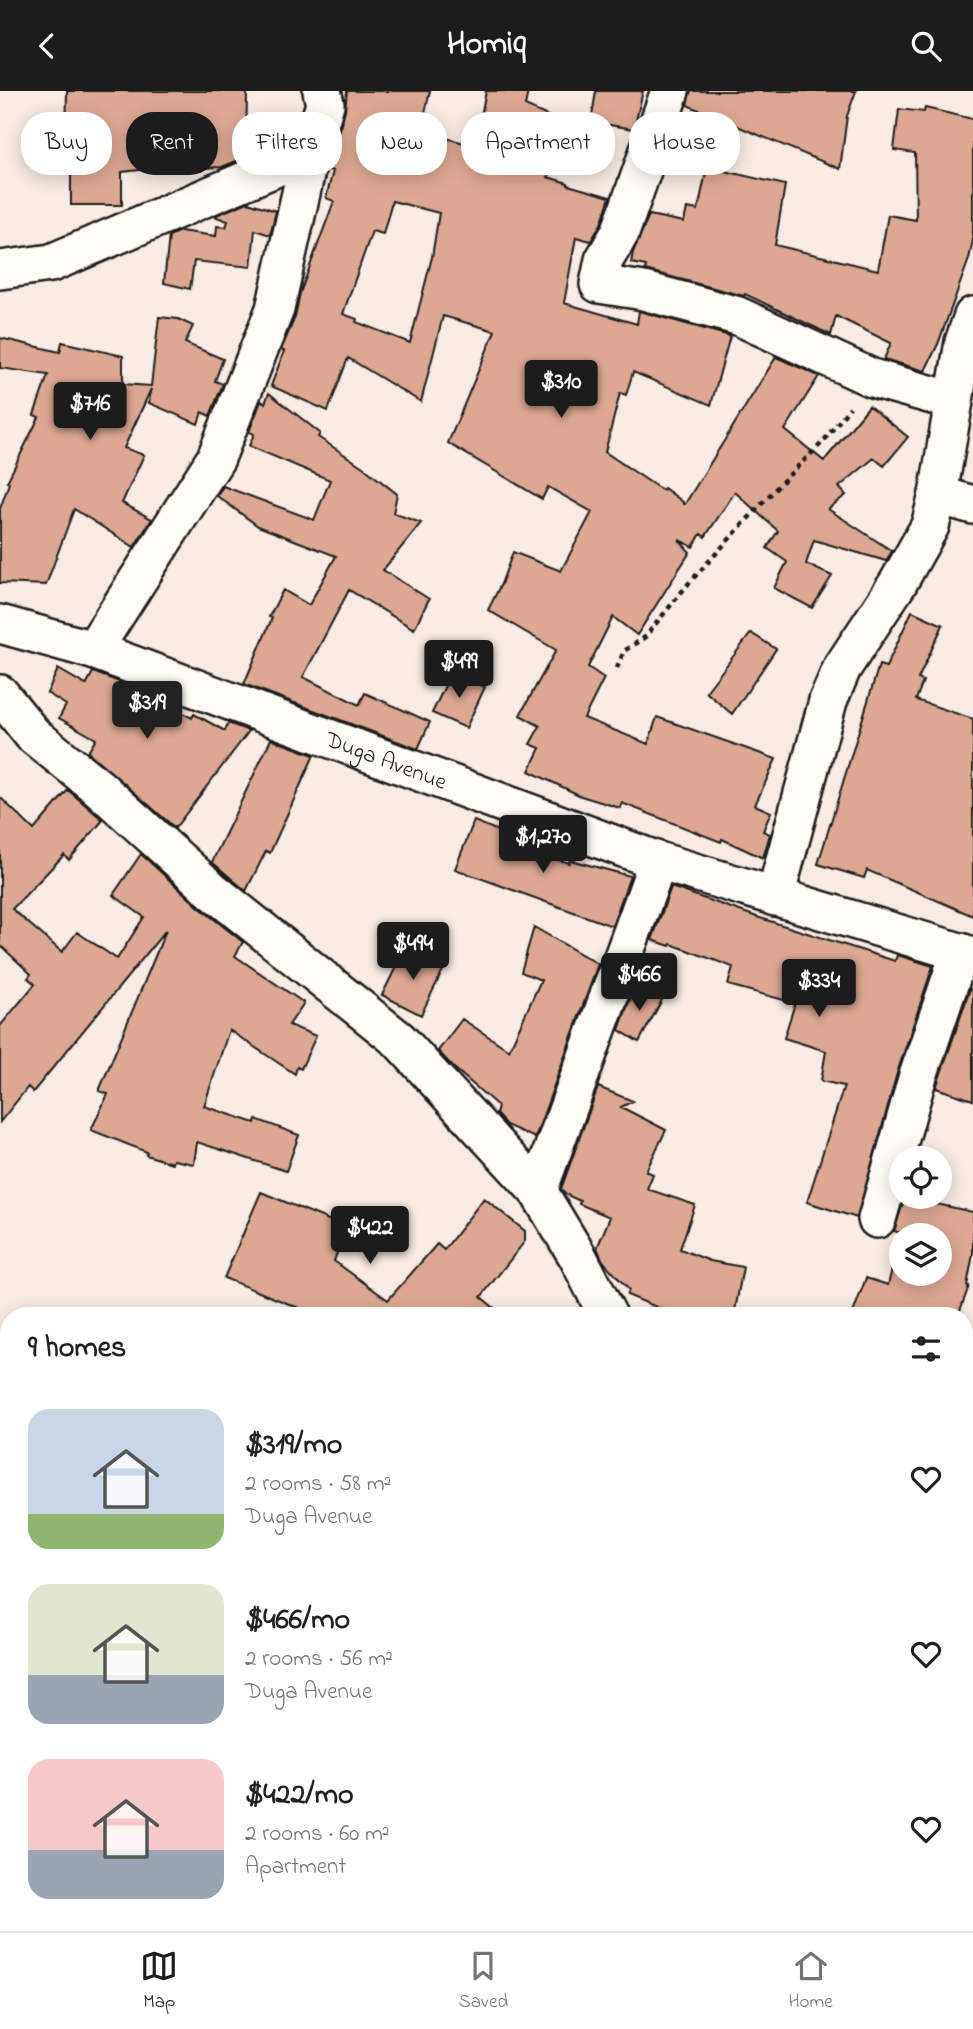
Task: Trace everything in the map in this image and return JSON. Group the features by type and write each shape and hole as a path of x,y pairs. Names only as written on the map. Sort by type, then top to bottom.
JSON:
{"street":[{"path":"670,91 620,233 604,260 599,284 644,291 738,316 872,378 954,401"},
{"path":"322,112 327,95"},
{"path":"0,270 51,263 258,175"},
{"path":"93,650 216,459 275,309 305,175"},
{"path":"775,897 828,701 842,667 898,583 930,526 938,495 964,342 973,316"},
{"path":"938,495 973,505"},
{"name":"Duga Avenue","path":"0,624 93,650 658,861 966,954"},
{"path":"0,694 33,735 99,787 213,891 398,1040 538,1191 578,1257 603,1307"},
{"path":"538,1191 658,861"},
{"path":"877,1219 917,1079 966,954"}],"path":[{"path":"617,668 624,651 645,637 779,485 823,442 872,378"}],"building":[{"path":"67,91 247,91 247,112 232,112 232,163 222,167 218,167 218,112 126,112 126,172 122,172 122,205 71,205 71,175 112,175 112,112 67,112"},
{"path":"347,91 430,91 425,112 356,112 356,175 447,175 447,138 461,142 461,175 549,175 548,177 568,185 610,197 601,224 591,241 576,237 564,303 637,324 639,311 730,336 711,405 633,372 626,395 620,393 605,452 657,487 663,490 664,488 683,504 776,357 819,376 785,430 824,461 869,406 908,437 884,466 874,458 839,487 846,495 828,509 892,551 886,561 814,540 806,564 832,576 812,608 774,588 787,562 767,548 778,531 735,492 705,537 701,534 693,547 679,540 690,552 637,635 613,617 588,667 604,678 584,718 648,744 657,717 776,759 755,805 771,812 763,831 770,834 763,858 722,839 721,842 622,803 620,808 581,796 529,771 540,748 530,744 540,726 520,715 556,650 488,610 513,552 561,571 592,512 548,487 542,499 448,443 495,331 443,316 421,402 348,358 328,411 271,386 284,351 281,350 295,317 300,293 334,201 326,198 332,175 342,175 342,121","holes":["392,201 439,213 432,257 410,343 356,322 357,319 343,314 372,231 383,234"]},
{"path":"486,91 528,91 525,106 538,112 482,112"},
{"path":"596,91 643,91 638,112 629,112 629,128 615,126 615,112 593,112"},
{"path":"690,91 856,91 847,116 840,169 740,127 740,112 704,112 687,105"},
{"path":"925,108 973,119 973,240 969,259 938,344 925,371 884,359 891,343 836,316 831,335 745,294 744,296 645,270 646,266 631,263 649,215 684,222 687,208 698,210 705,175 740,175 785,185 775,245 878,270 888,215 916,220 915,153 894,150 899,109 924,112"},
{"path":"248,202 276,211 270,235 255,230 251,267 194,261 190,289 164,283 169,236 180,231 216,236 217,226 226,227 228,221 214,216"},
{"path":"159,317 178,319 193,326 185,343 223,359 215,381 223,384 210,416 202,412 198,424 149,403 151,389 124,448 144,455 122,503 152,519 134,547 74,509 46,585 0,583 0,509 9,483 7,482 39,417 34,415 48,375 0,368 0,338 60,352 62,342 123,356 123,384 151,386"},
{"path":"269,393 320,433 318,437 397,494 393,513 421,523 383,570 429,599 414,629 349,590 303,677 359,705 365,693 430,722 418,749 244,684 272,618 269,617 283,590 309,605 336,556 258,526 217,496 223,486 314,520 330,480 249,446 254,434 249,432 261,401 265,403"},
{"path":"912,611 943,625 918,679 923,681 916,700 973,719 973,916 867,870 864,878 818,864 879,665 886,667"},
{"path":"751,633 776,649 732,714 706,692"},
{"path":"58,669 86,685 93,672 130,686 192,718 194,714 225,731 228,723 249,731 175,828 88,752 96,739 59,718 66,705 47,693"},
{"path":"452,671 485,687 466,728 432,713"},
{"path":"271,739 314,755 270,853 266,851 246,891 212,862"},
{"path":"68,790 103,820 69,860 64,855 12,909 62,952 77,932 117,959 144,917 113,895 141,854 199,907 243,942 235,956 304,1003 289,1025 316,1036 301,1069 297,1067 295,1074 229,1030 204,1106 255,1123 256,1119 299,1135 286,1171 197,1142 194,1164 173,1160 172,1163 146,1155 147,1152 91,1130 108,1094 99,1091 166,930 33,1092 28,1087 0,1122 0,1026 35,984 28,978 31,974 0,945 0,797 34,830"},
{"path":"474,821 518,839 515,847 569,863 570,860 630,876 612,926 455,869"},
{"path":"671,887 895,961 897,955 933,966 897,1073 857,1218 807,1202 844,1086 821,1081 826,1051 784,1038 795,1003 728,985 733,967 671,944 670,946 652,940"},
{"path":"534,927 598,964 535,1138 506,1125 496,1114 498,1106 438,1051 462,1019 509,1050 541,980 521,972"},
{"path":"405,949 443,970 421,1015 382,995"},
{"path":"635,985 662,1000 639,1042 619,1030"},
{"path":"970,989 973,990 973,1100 936,1088"},
{"path":"598,1087 633,1101 621,1107 666,1130 646,1171 653,1174 647,1189 695,1205 680,1249 710,1261 743,1267 736,1307 656,1307 627,1295 629,1290 603,1261 597,1248 610,1217 579,1204 580,1201 561,1189"},
{"path":"261,1192 341,1225 335,1242 340,1245 334,1261 388,1300 437,1244 444,1250 484,1198 525,1231 525,1241 481,1297 493,1307 296,1307 224,1278"},
{"path":"952,1207 973,1212 973,1254 969,1286 961,1307 855,1307 866,1278 888,1285 889,1281 889,1286 952,1286 952,1223 897,1223 901,1209"}]}
